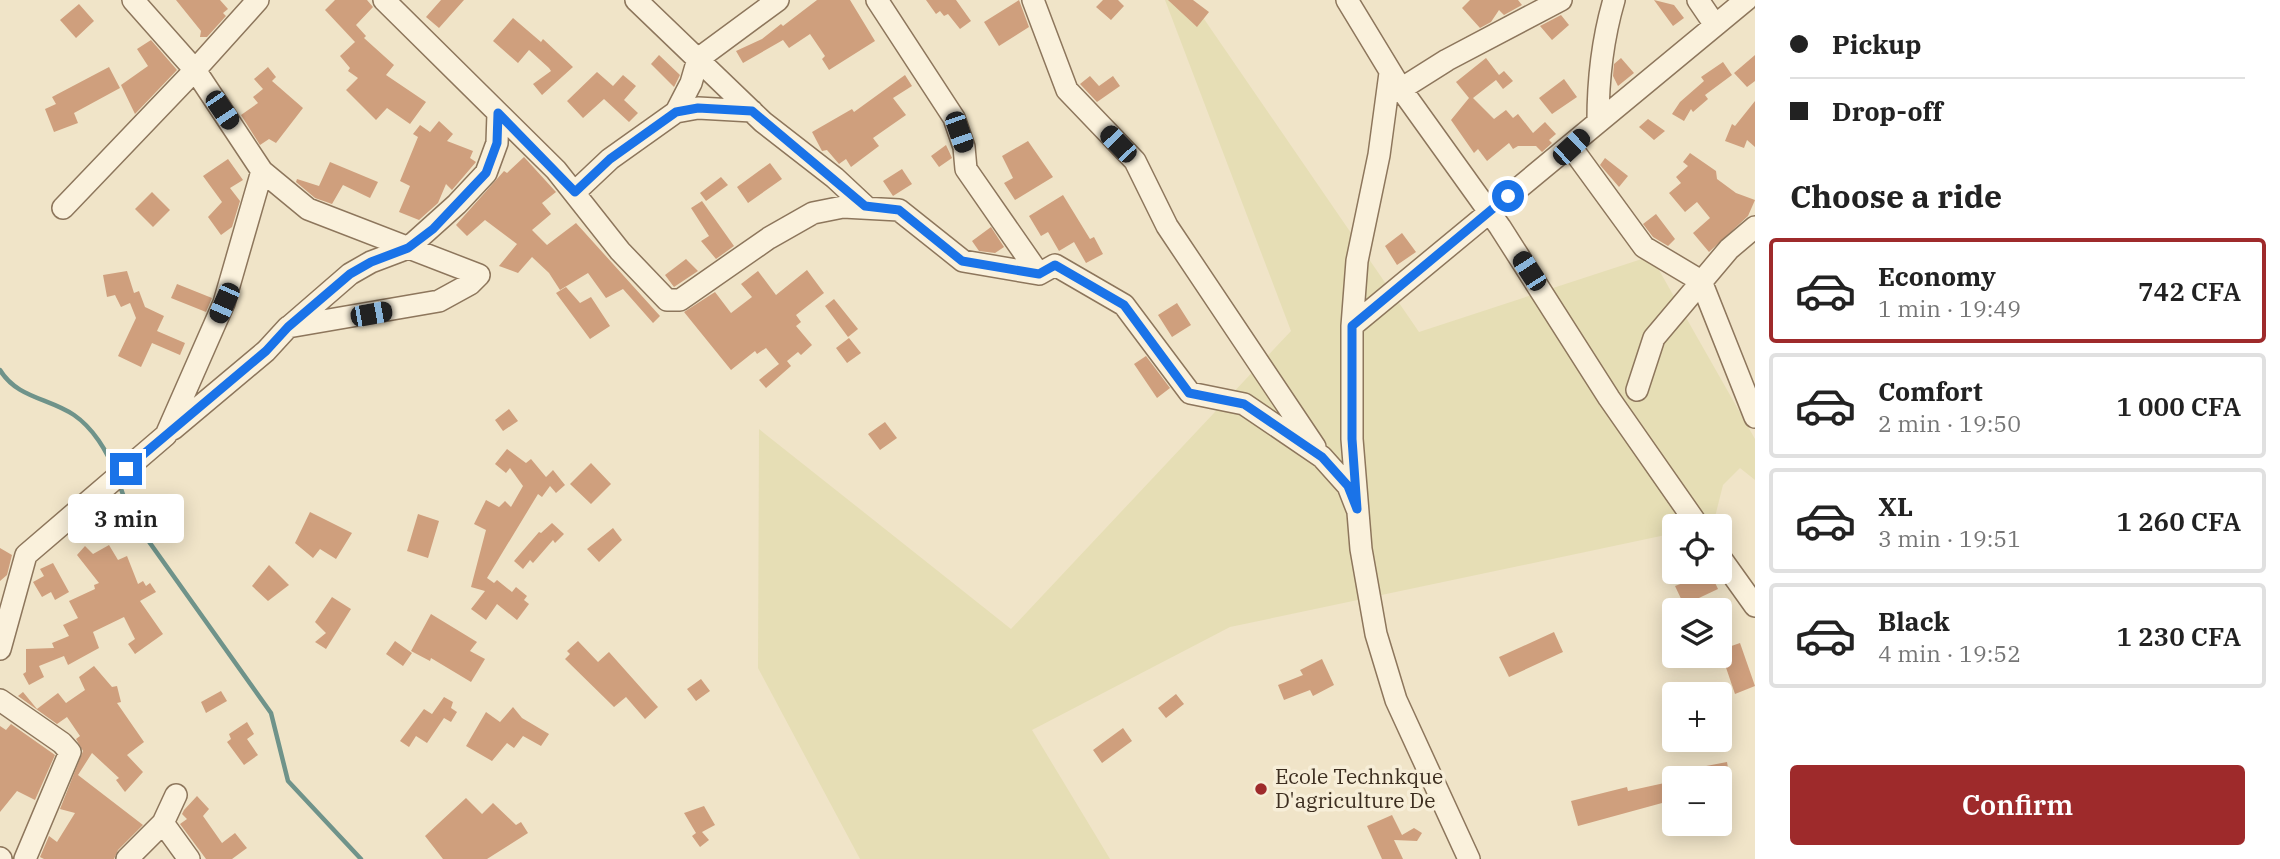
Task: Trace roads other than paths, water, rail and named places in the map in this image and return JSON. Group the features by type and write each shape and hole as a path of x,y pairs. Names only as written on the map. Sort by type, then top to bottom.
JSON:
{"street":[{"path":"133,0 195,70 262,171 308,209 479,275 470,284 439,301 288,327"},
{"path":"63,208 258,0"},
{"path":"384,0 575,192 620,251 667,300 680,300 769,238 813,213 865,206 899,210 962,261 1039,274 1055,265 1124,305 1189,393 1244,404 1322,457"},
{"path":"636,0 752,111 865,206"},
{"path":"676,112 691,83 698,59 778,0"},
{"path":"877,0 954,118 964,147 966,169 1039,274"},
{"path":"1033,0 1067,90 1135,162 1167,226 1322,457 1348,486 1357,509"},
{"path":"1347,0 1395,81 1544,293 1609,398 1690,514"},
{"path":"1395,81 1447,60 1561,0"},
{"path":"1598,121 1598,78 1603,38 1614,0"},
{"path":"1698,0 1715,25"},
{"path":"1352,326 1746,0"},
{"path":"1395,81 1357,261 1352,326 1352,439 1360,549 1376,634 1396,700 1469,859"},
{"path":"575,192 610,159 676,112 698,108 752,111"},
{"path":"0,649 9,589 26,555 266,351 288,327 350,274 371,262 408,248 433,229 486,173 497,143 498,113"},
{"path":"1571,147 1644,247 1702,281 1755,417"},
{"path":"166,435 224,303 262,171"},
{"path":"1637,390 1654,338 1729,249 1755,227"},
{"path":"1732,574 1755,606"},
{"path":"0,700 62,743 69,752 25,859"},
{"path":"127,859 163,823 176,795"},
{"path":"163,823 189,859"}],"waterway":[{"path":"0,370 24,392 64,409 81,420 99,440 115,472"},
{"path":"119,483 130,515 271,713 288,781 361,859"}],"place":[{"name":"Ecole Technkque D'agriculture De","path":"1261,789"}]}
